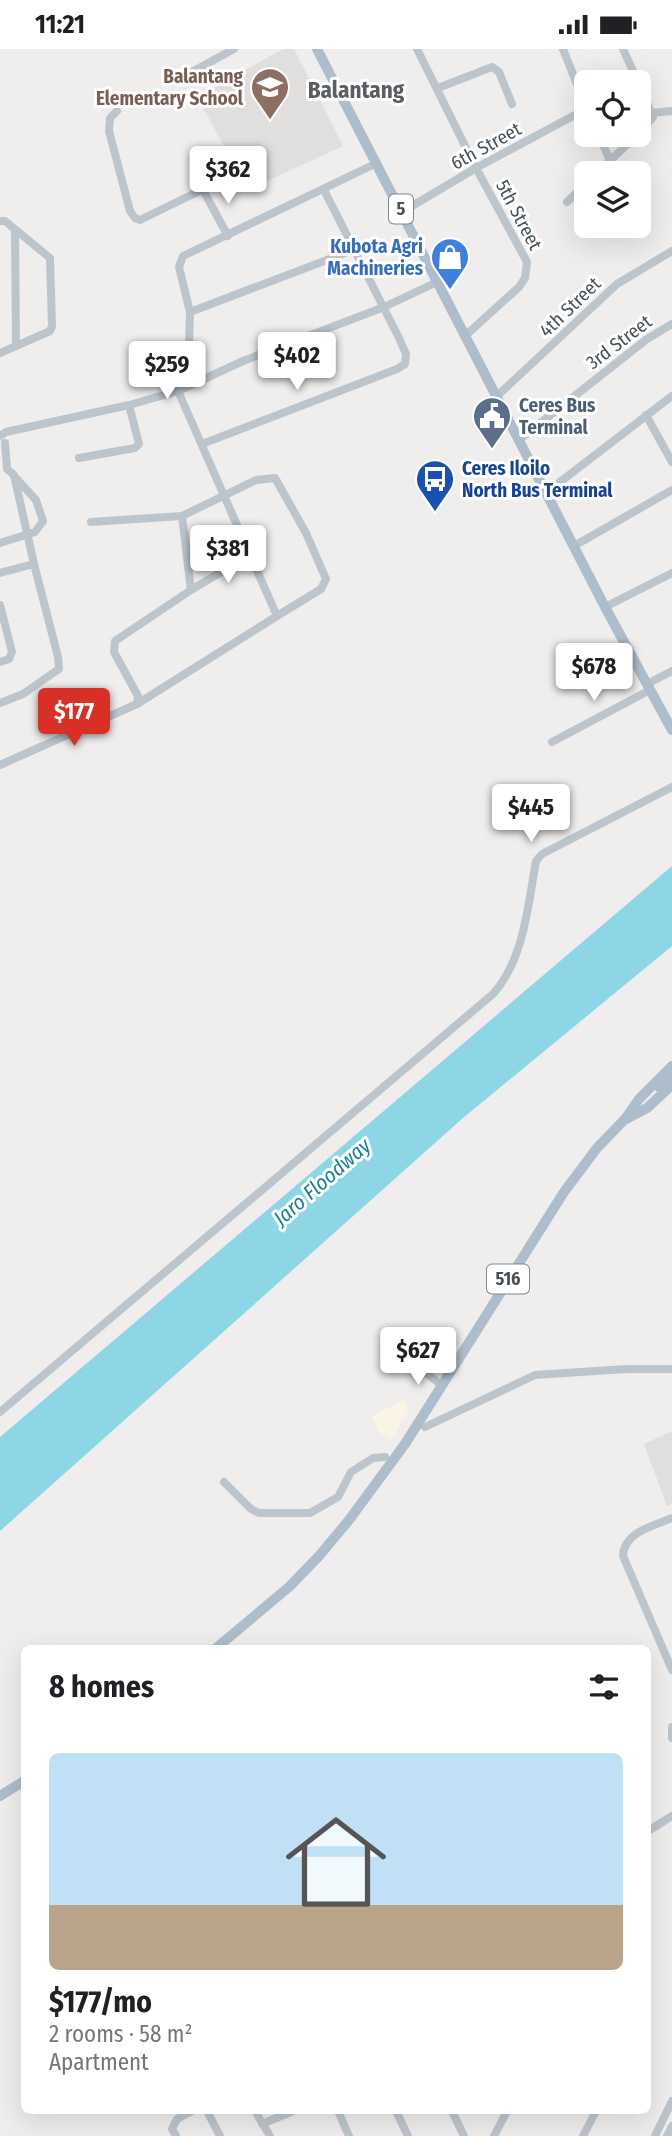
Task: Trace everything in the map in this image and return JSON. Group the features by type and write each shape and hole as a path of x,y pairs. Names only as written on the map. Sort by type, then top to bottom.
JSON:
{"main road":[{"name":"5","path":"317,49 605,607 672,730"},
{"name":"516","path":"220,1645 289,1587 319,1556 379,1481 564,1192 639,1099 672,1066"},
{"path":"625,1119 672,1076"},
{"name":"516","path":"625,1119 647,1108 672,1085"},
{"path":"385,1457 394,1454 419,1429 425,1427"},
{"path":"0,1796 21,1783"}],"street":[{"path":"188,74 234,49"},
{"name":"5th Street","path":"417,49 476,168 527,262 527,271 519,287 465,336"},
{"path":"563,49 574,77"},
{"path":"623,49 632,70"},
{"path":"438,87 492,67 499,72 512,104"},
{"path":"117,111 110,118 109,131 130,211 135,218 140,220 228,177"},
{"path":"651,121 652,113 672,111"},
{"name":"6th Street","path":"402,212 574,115"},
{"path":"604,147 610,161 625,147"},
{"path":"276,616 178,391 189,347 190,312 179,267 180,261 183,256 377,163"},
{"path":"204,190 228,236"},
{"path":"202,444 405,364 406,354 324,190"},
{"path":"567,202 574,195"},
{"path":"0,221 5,221 50,258 52,326 50,331 0,353"},
{"path":"15,230 16,346"},
{"path":"190,312 353,250"},
{"name":"4th Street","path":"497,396 617,283 672,251"},
{"path":"0,703 23,694 59,669 27,535 7,472 3,435 178,391 243,361 384,307 437,282"},
{"name":"3rd Street","path":"520,439 647,339 672,324"},
{"path":"547,492 672,396"},
{"path":"79,458 135,448 139,444 130,405"},
{"path":"646,415 672,463"},
{"path":"0,543 35,532 40,527 43,516 36,501 7,472"},
{"path":"0,765 137,704 321,589 326,579 306,533 275,478 256,480 182,516 91,522"},
{"path":"574,546 672,490"},
{"path":"182,516 191,590"},
{"path":"137,704 138,696 114,652 115,641 251,554"},
{"path":"0,573 34,564"},
{"path":"605,607 672,573"},
{"path":"0,604 12,652 9,659 0,662"},
{"path":"552,742 672,671"},
{"path":"0,1412 493,994 506,980 519,943 536,861 542,854 672,787"},
{"path":"402,1361 408,1358 441,1385"},
{"path":"425,1427 536,1375 672,1369"},
{"path":"224,1482 251,1509 259,1513 310,1513 338,1497 351,1472 373,1458 385,1457"},
{"path":"672,1518 627,1540 623,1547 623,1556 672,1671"},
{"path":"672,1727 672,1738"},
{"path":"651,1829 672,1816"},
{"path":"655,2136 672,2101"},
{"path":"176,2136 172,2129 174,2122 187,2114"},
{"path":"209,2114 220,2136"},
{"path":"257,2114 270,2136"},
{"path":"262,2124 286,2114"},
{"path":"339,2114 349,2136"},
{"path":"397,2114 408,2136"},
{"path":"453,2114 464,2136"},
{"path":"494,2136 505,2114"},
{"path":"583,2136 594,2114"},
{"path":"667,2136 672,2126"}],"shaded area":[{"name":"Balantang Elementary School","path":"283,49 294,49 343,146 248,190 197,97"},
{"path":"404,1400 409,1410 391,1440 379,1432 372,1416"},
{"path":"672,1431 672,1504 667,1506 644,1444"}],"water":[{"name":"Jaro Floodway","path":"672,866 672,946 463,1118 0,1531 0,1437"}],"place":[{"name":"Balantang Elementary School","path":"270,121"},
{"name":"Kubota Agri Machineries","path":"450,291"},
{"name":"Ceres Bus Terminal","path":"492,450"},
{"name":"Ceres Iloilo North Bus Terminal","path":"435,513"}],"district":[{"name":"Balantang","path":"356,90"}]}
